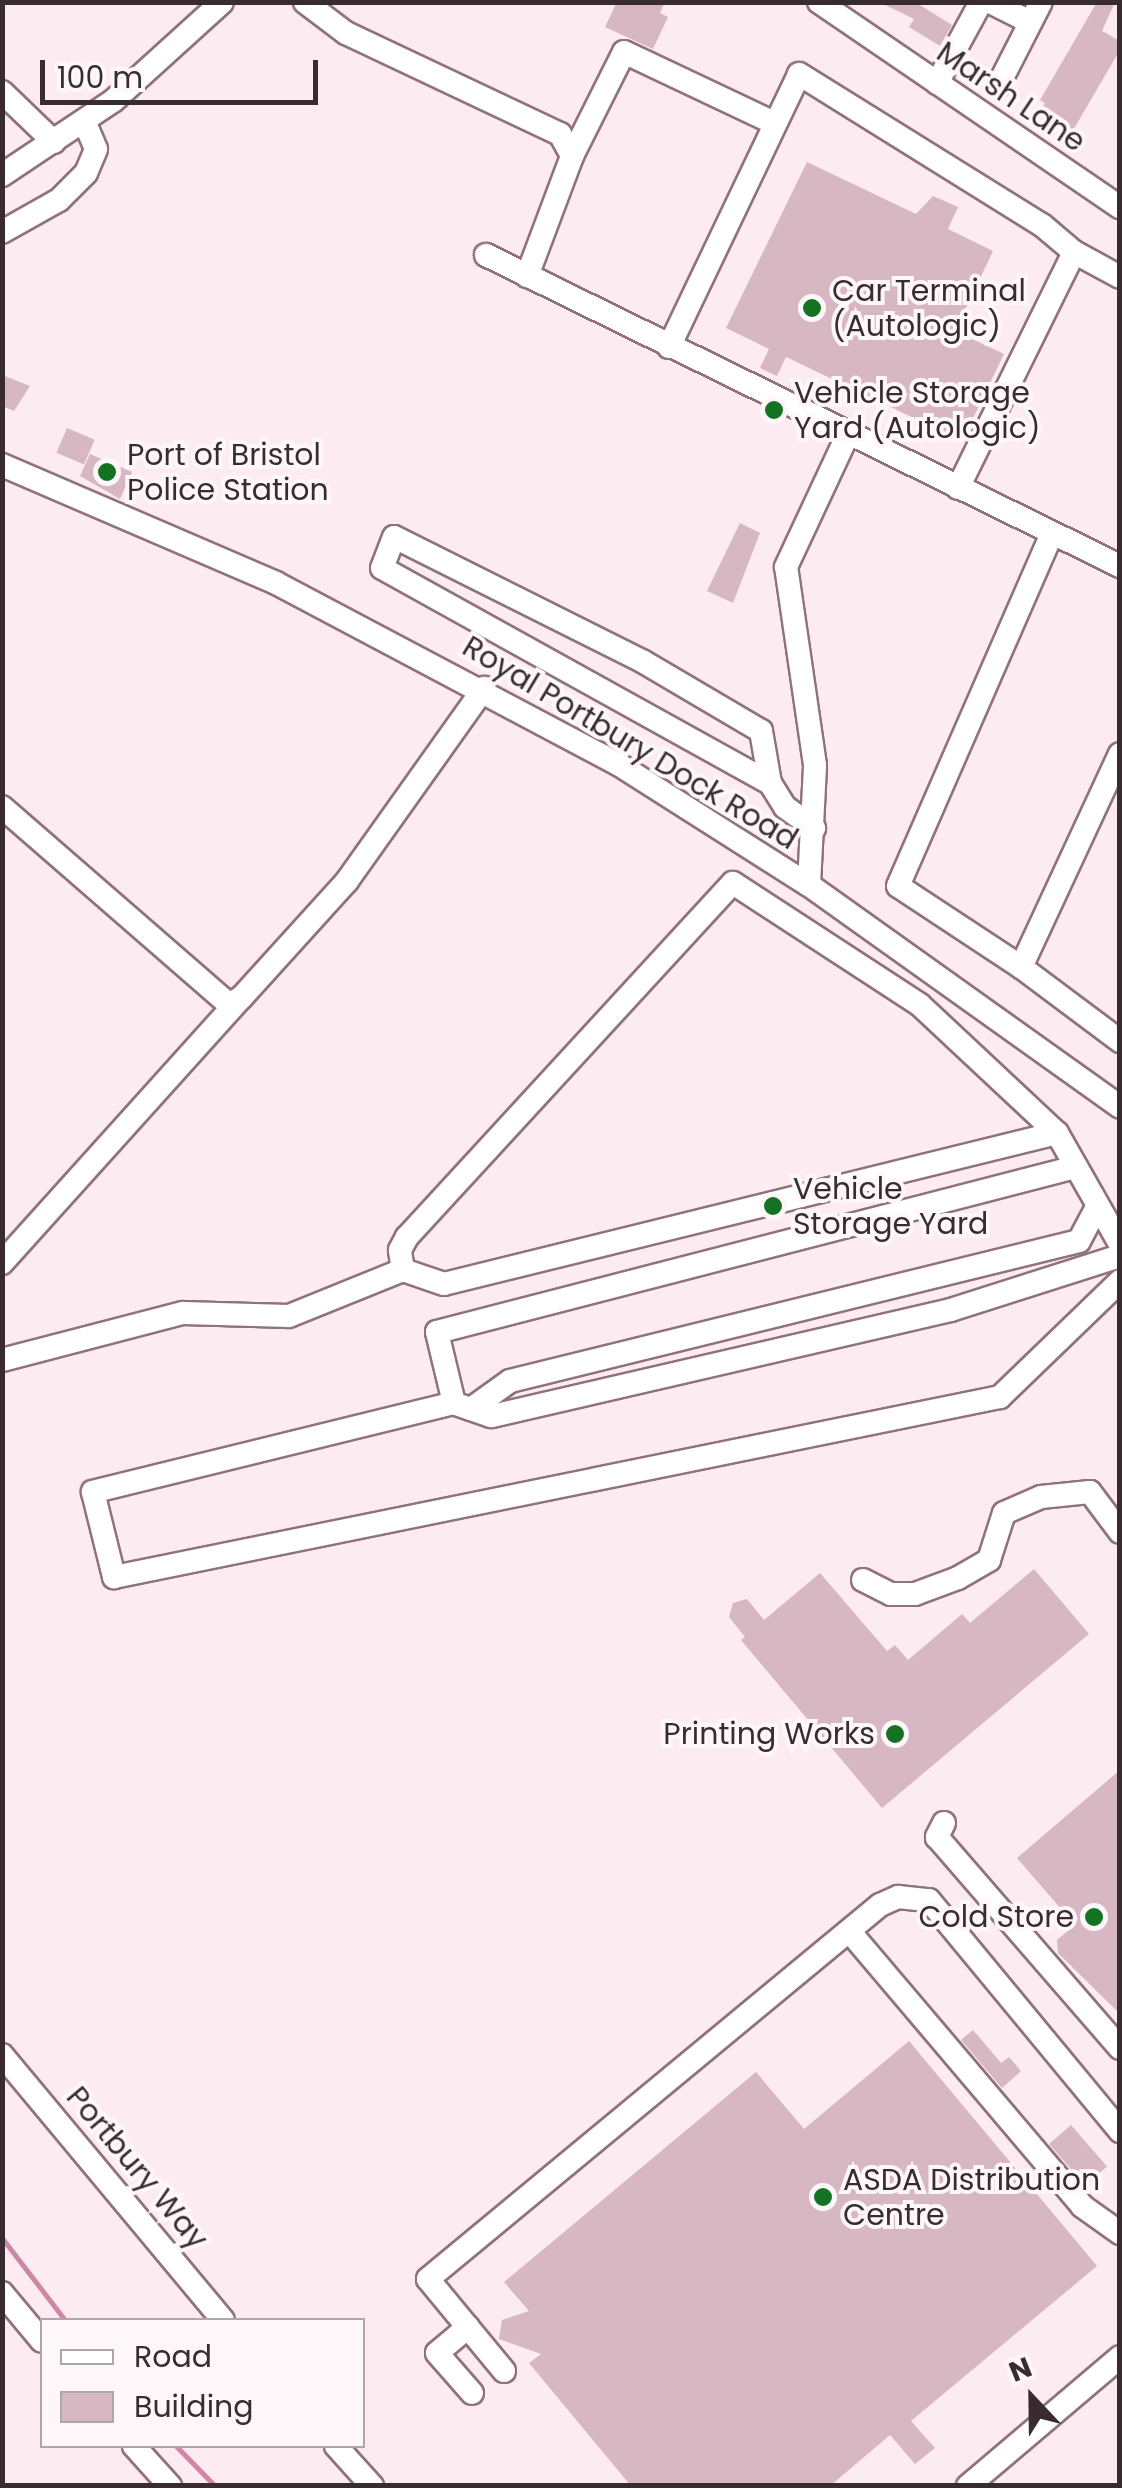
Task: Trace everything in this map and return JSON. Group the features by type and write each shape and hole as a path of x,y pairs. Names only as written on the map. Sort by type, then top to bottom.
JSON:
{"street":[{"path":"2,175 84,121 222,2"},
{"path":"304,2 346,33 560,134 572,156"},
{"name":"Marsh Lane","path":"819,2 1120,207"},
{"path":"937,83 981,2"},
{"path":"990,2 1035,12 998,86"},
{"path":"527,276 572,156 624,52 774,123"},
{"path":"669,347 799,74 1042,225 1074,252 1120,277"},
{"path":"2,92 54,142"},
{"path":"2,232 59,200 86,173 96,149 84,121"},
{"path":"958,488 1074,252"},
{"path":"486,256 847,436 1120,566"},
{"path":"809,885 815,766 786,567 847,436"},
{"name":"Royal Portbury Dock Road","path":"7,470 276,583 484,688 809,885 1120,1107"},
{"path":"1052,533 898,886 1021,967 1120,1040"},
{"path":"770,782 610,690 382,568 394,537 612,646 761,731 770,782 785,806 814,828"},
{"path":"610,690 612,646"},
{"path":"2,1263 347,881 484,688"},
{"path":"1021,967 1120,754"},
{"path":"2,807 214,996 228,1004 242,998"},
{"path":"403,1270 400,1250 406,1237 733,884 920,1006 1057,1134 1120,1244"},
{"path":"4,1358 183,1312 289,1316 403,1270 444,1284 1057,1134"},
{"path":"462,1406 436,1332 1076,1167"},
{"path":"1098,1206 1079,1241 510,1381 462,1406 93,1492 114,1578 1000,1397 1120,1281"},
{"path":"462,1406 491,1416 932,1314 1120,1256"},
{"path":"864,1580 891,1594 937,1587 989,1560 999,1524 1012,1507 1082,1492 1090,1492 1120,1532"},
{"path":"944,1823 937,1837 1120,2048"},
{"path":"504,2371 428,2278 850,1932 898,1897 929,1900 1120,2131"},
{"path":"850,1932 1082,2206 1120,2232"},
{"name":"Portbury Way","path":"2,2056 221,2318"},
{"path":"2,2294 40,2339"},
{"path":"468,2327 437,2353 472,2393"},
{"path":"968,2486 1120,2357"},
{"path":"136,2448 170,2486"},
{"path":"338,2448 372,2486"}],"shaded area":[{"path":"3,3 1119,3 1119,2485 3,2486"}],"building":[{"path":"617,2 665,2 660,13 668,17 653,49 605,27"},
{"path":"879,2 915,2 952,25 940,46 909,27 914,19"},
{"path":"1097,2 1115,2 1102,31 1120,41 1120,50 1072,132 1040,113 1045,103 1040,100"},
{"name":"Car Terminal (Autologic)","path":"807,162 916,214 933,196 958,207 948,229 993,251 955,331 1004,354 962,441 786,357 777,376 760,368 769,349 726,328"},
{"path":"2,375 30,386 14,411 2,406"},
{"path":"67,428 95,440 84,465 56,453"},
{"name":"Port of Bristol Police Station","path":"90,454 132,472 120,499 80,476"},
{"path":"740,523 760,533 733,603 707,591"},
{"name":"Printing Works","path":"1034,1569 1089,1634 882,1808 741,1640 745,1637 729,1617 733,1603 747,1599 764,1620 820,1573 887,1651 895,1645 908,1660 962,1614 970,1623"},
{"name":"Cold Store","path":"1120,1770 1120,2014 1058,1953 1057,1940 1075,1925 1017,1858"},
{"path":"973,2030 1001,2063 1009,2057 1021,2071 1002,2088 961,2040"},
{"name":"ASDA Distribution Centre","path":"909,2041 1097,2266 911,2421 935,2448 915,2464 890,2435 830,2486 631,2486 529,2363 541,2354 499,2339 502,2320 529,2311 504,2282 756,2072 804,2129"},
{"path":"1071,2125 1107,2167 1085,2186 1049,2144"}],"waterway":[{"path":"2,2238 63,2318"},
{"path":"178,2448 215,2486"}],"place":[{"name":"Car Terminal (Autologic)","path":"812,308"},
{"name":"Vehicle Storage Yard (Autologic)","path":"774,410"},
{"name":"Port of Bristol Police Station","path":"107,472"},
{"name":"Vehicle Storage Yard","path":"773,1206"},
{"name":"Printing Works","path":"895,1734"},
{"name":"Cold Store","path":"1094,1917"},
{"name":"ASDA Distribution Centre","path":"823,2197"}]}
